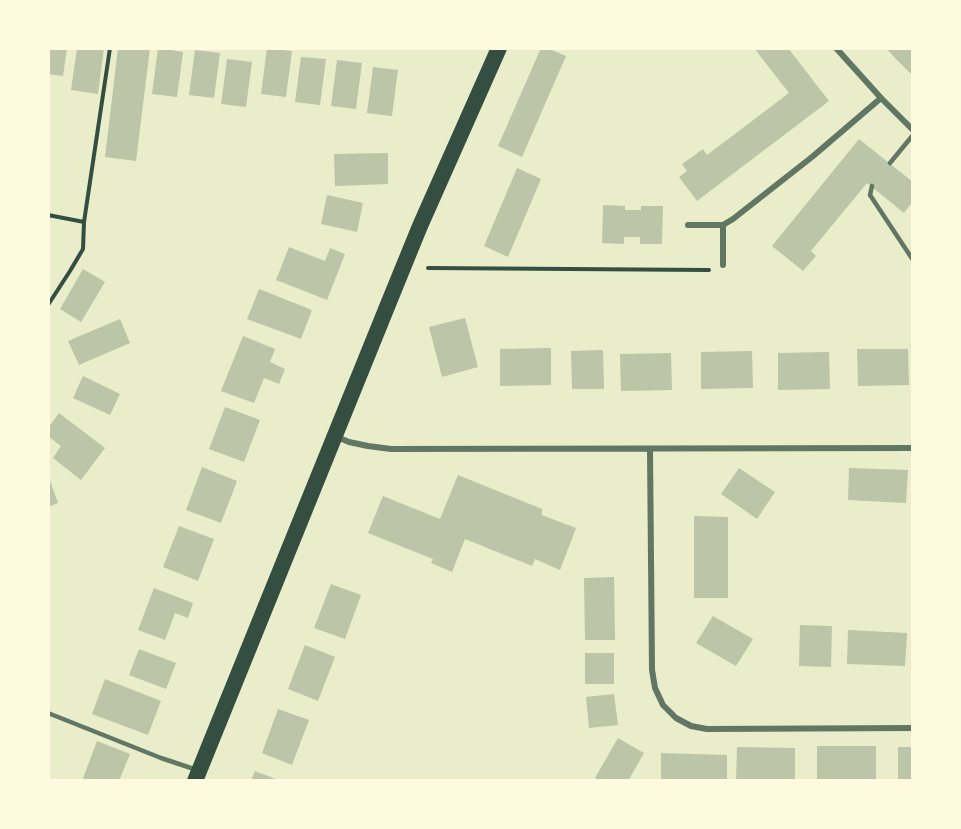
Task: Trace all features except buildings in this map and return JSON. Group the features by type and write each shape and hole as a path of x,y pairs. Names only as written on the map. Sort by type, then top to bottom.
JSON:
{"highway":[{"path":"197,776 420,226 500,48"}],"street":[{"path":"836,48 913,133"},
{"path":"688,225 723,225 733,219 812,157 881,98"},
{"path":"723,225 723,264"},
{"path":"334,435 348,442 368,447 392,449 913,448"},
{"path":"650,449 652,670 655,688 663,705 676,718 691,726 707,729 913,728"}],"lane":[{"path":"890,163 913,133"},
{"path":"872,186 870,195 913,260"},
{"path":"48,713 160,758 197,776"}],"path":[{"path":"48,305 83,249 84,222 110,48"},
{"path":"48,215 84,222"},
{"path":"428,268 713,270 723,264"}]}
